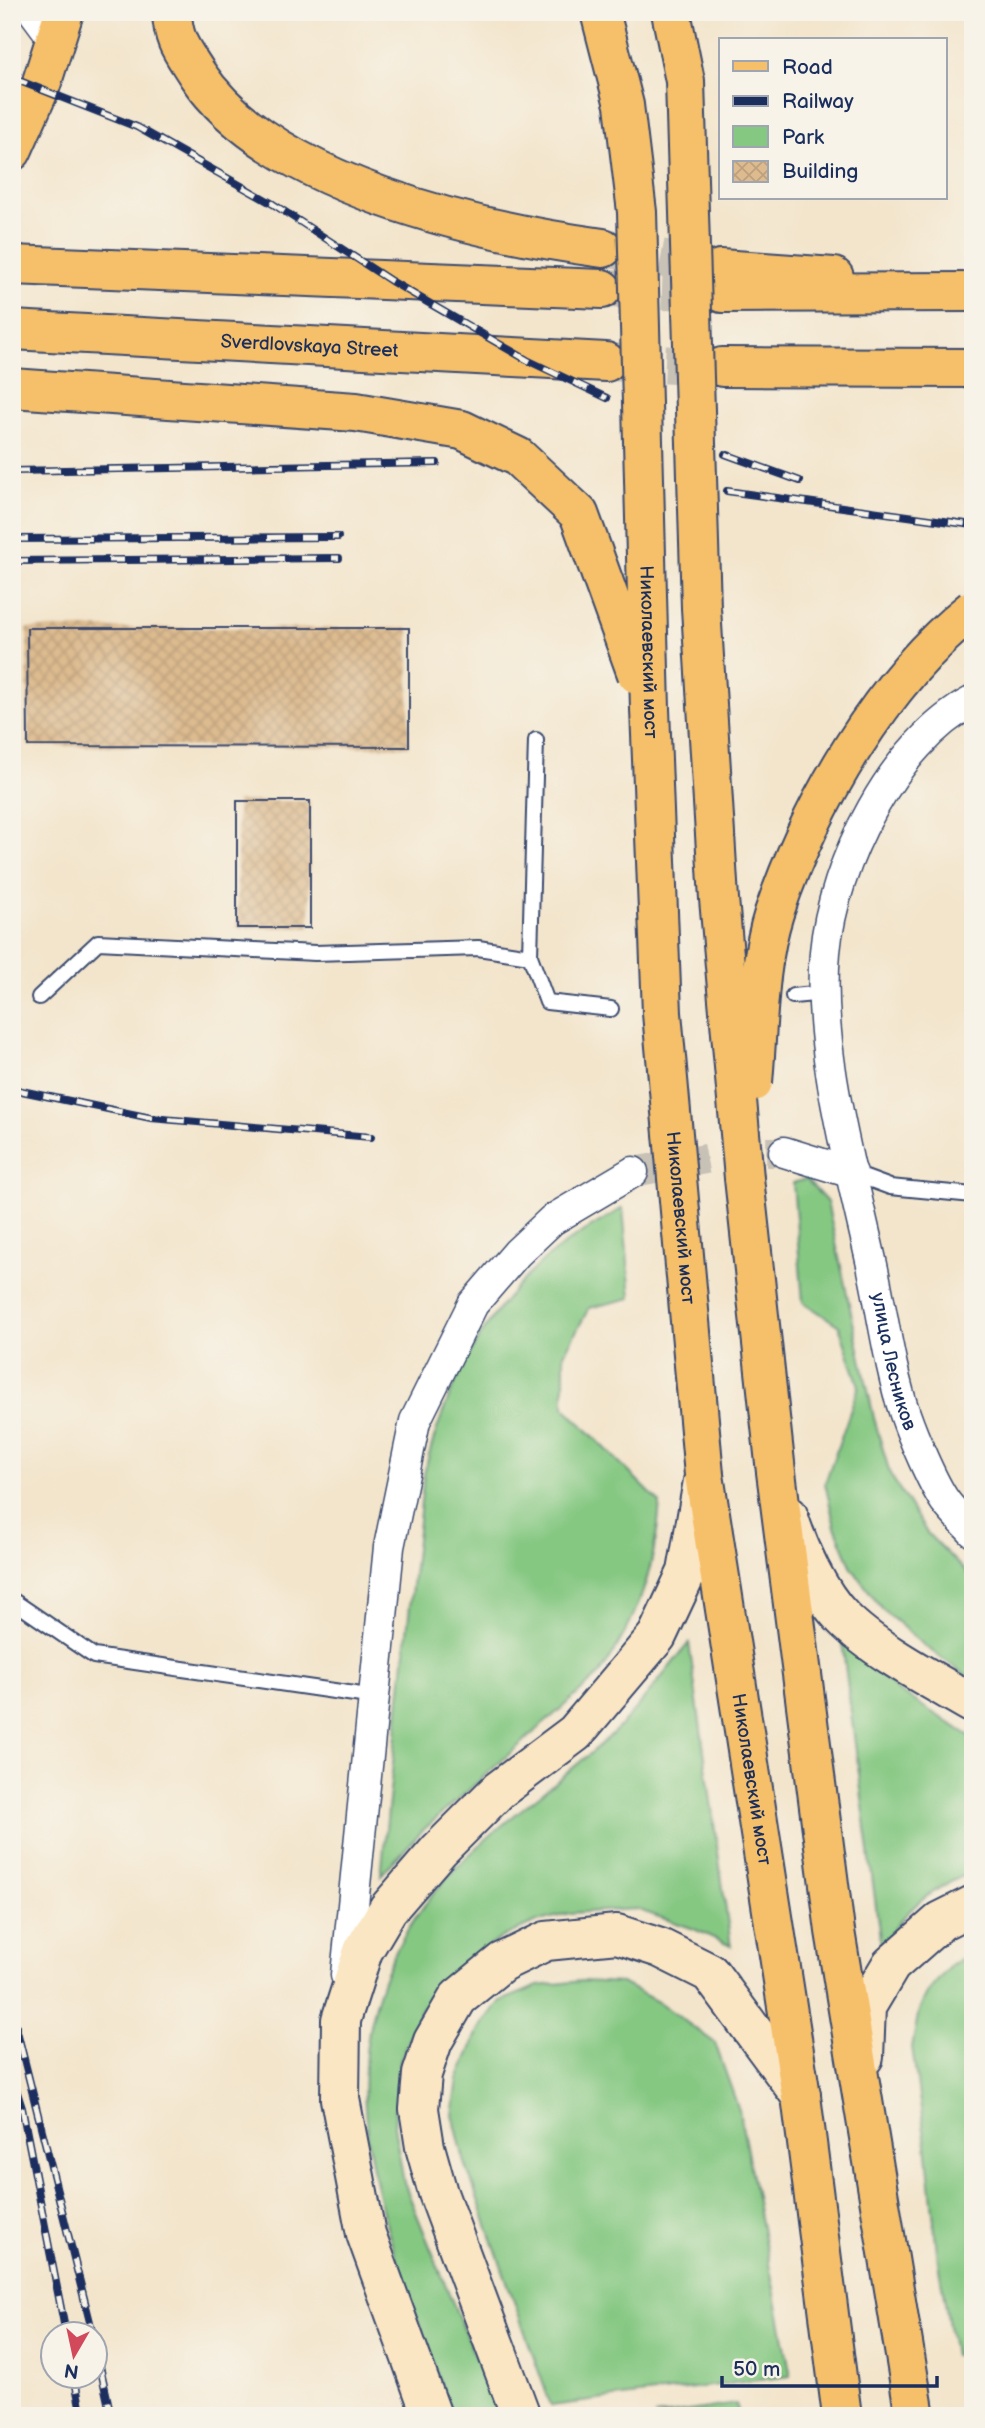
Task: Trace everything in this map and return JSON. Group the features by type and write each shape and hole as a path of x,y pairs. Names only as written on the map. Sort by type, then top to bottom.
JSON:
{"main road":[{"path":"172,12 173,37 212,96 275,147 384,198 469,224 603,248"},
{"name":"Николаевский мост","path":"600,12 624,105 637,212 650,709 662,1013 704,1475 801,2096 840,2400"},
{"path":"671,12 685,81 701,608 719,899 744,1178 776,1472 835,1931 915,2416"},
{"path":"12,151 40,88 51,21"},
{"path":"12,265 601,289"},
{"path":"721,281 973,289"},
{"name":"Sverdlovskaya Street","path":"12,330 606,362"},
{"path":"722,367 973,368"},
{"path":"12,388 356,412 462,430 518,457 579,514 650,709"},
{"path":"744,1178 763,971 774,914 819,807 867,724 944,632 973,608"},
{"path":"776,1472 799,1550 842,1618 901,1661 973,1704"},
{"path":"432,2416 366,2234 340,2099 341,2021 363,1951 388,1909 439,1850 499,1790 575,1733 657,1636 687,1572 704,1475"},
{"path":"863,2091 866,2007 872,1996 891,1965 942,1921 973,1905"},
{"path":"521,2416 438,2193 425,2147 419,2109 422,2074 433,2041 458,1998 502,1962 546,1941 617,1934 660,1948 710,1973 801,2096"}],"street":[{"name":"улица Лесников","path":"973,701 946,715 916,748 873,804 843,876 825,950 830,1061 905,1413 944,1500 973,1532"},
{"path":"784,1152 852,1172"},
{"path":"341,2021 389,1547 415,1421 447,1351 473,1304 517,1253 552,1220 633,1172"}],"lane":[{"path":"536,740 530,956 547,1002 611,1009"},
{"path":"39,997 98,942 315,953 478,948 530,956"},
{"path":"793,996 825,993"},
{"path":"852,1172 890,1187 973,1195"},
{"path":"12,1600 94,1656 375,1697"}],"green space":[{"path":"806,1179 827,1202 874,1418 890,1474 927,1533 973,1579 973,1680 926,1647 882,1609 852,1568 835,1527 825,1483 859,1386 839,1326 803,1302 793,1183"},
{"path":"623,1208 631,1298 589,1308 564,1354 564,1407 660,1503 654,1551 642,1593 625,1633 600,1674 421,1832 381,1875 424,1474 442,1415 467,1358 501,1306 521,1282 562,1246"},
{"path":"842,1642 897,1690 973,1738 973,1872 944,1885 920,1901 881,1946"},
{"path":"689,1643 731,1946 694,1929 636,1909 570,1913 537,1922 502,1937 461,1966 421,2009 400,2061 394,2126 404,2183 499,2416 452,2416 403,2279 382,2210 368,2142 364,2074 374,2008 400,1943 446,1879 485,1840 621,1726"},
{"path":"973,1950 973,2356 954,2355 938,2262 926,2144 912,2047 919,2010 928,1992 950,1966"},
{"path":"581,1981 622,1983 660,2003 715,2043 739,2110 791,2376 551,2406 464,2160 453,2115 458,2079 479,2029 501,2001 538,1986"},
{"path":"736,2404 740,2416 654,2416"}],"building":[{"path":"27,628 409,628 409,747 28,746"},
{"path":"237,801 310,801 310,928 237,928"}],"tunnel":[{"path":"605,248 720,269"},
{"path":"605,289 722,293"},
{"path":"608,362 722,367"},
{"path":"633,1172 744,1152 784,1152"}],"railway":[{"path":"12,78 137,127 273,204 391,281 527,360 607,398"},
{"path":"725,454 800,481"},
{"path":"12,471 437,463"},
{"path":"727,491 973,525"},
{"path":"12,539 338,537"},
{"path":"12,561 339,558"},
{"path":"12,1089 151,1118 371,1137"},
{"path":"12,2011 89,2320"},
{"path":"12,2077 22,2108 63,2320"},
{"path":"77,2390 82,2416"},
{"path":"105,2390 111,2416"}]}
